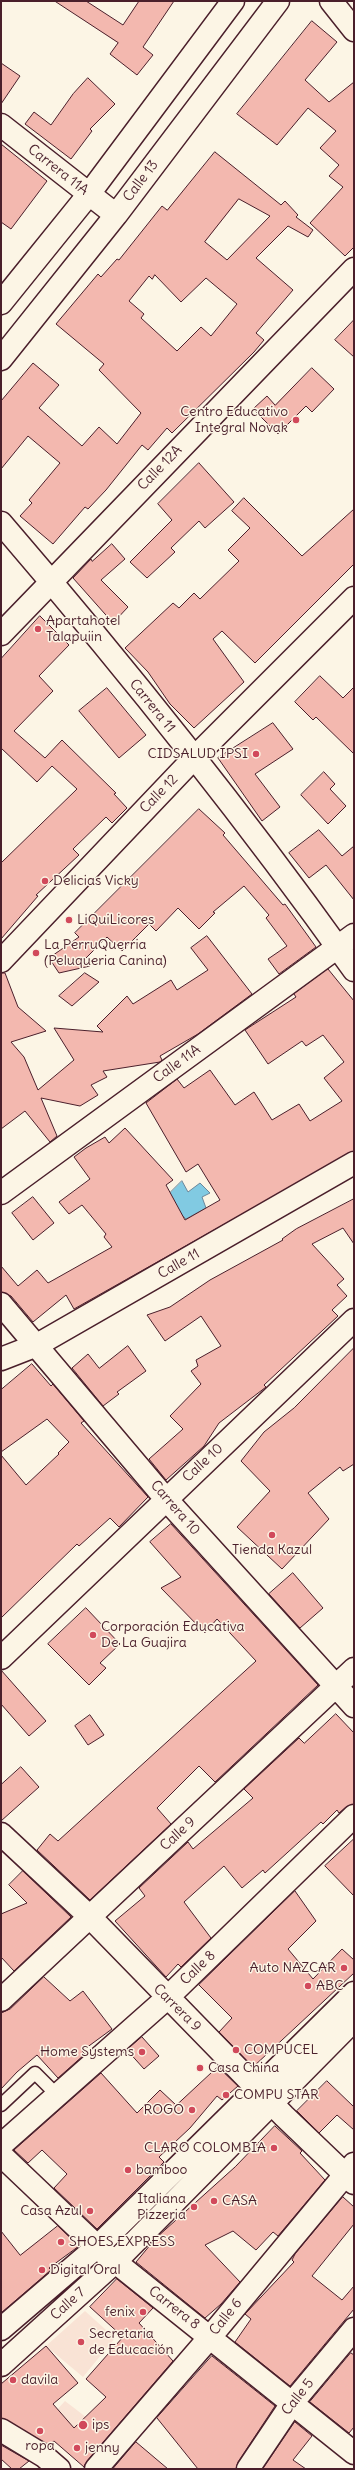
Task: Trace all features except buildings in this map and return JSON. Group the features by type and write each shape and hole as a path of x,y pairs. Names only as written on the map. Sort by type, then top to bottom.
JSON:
{"street":[{"path":"1,303 89,194 233,1"},
{"name":"Calle 13","path":"1,359 116,215 278,1"},
{"path":"331,1 354,30"},
{"name":"Carrera 11A","path":"1,125 116,215"},
{"name":"Calle 12A","path":"1,634 50,581 354,269"},
{"name":"Carrera 11","path":"1,523 346,941 354,970"},
{"name":"Calle 12","path":"1,960 194,758 354,598"},
{"name":"Calle 11A","path":"1,1193 346,941"},
{"name":"Calle 11","path":"1,1359 37,1345 354,1163"},
{"name":"Carrera 10","path":"1,1304 166,1498 354,1706"},
{"name":"Calle 10","path":"1,1658 166,1498 354,1320"},
{"name":"Calle 9","path":"1,2000 354,1669"},
{"name":"Calle 8","path":"1,2145 167,1998 354,1816"},
{"name":"Carrera 9","path":"1,1834 90,1917 167,1998 266,2097 351,2174"},
{"name":"Calle 7","path":"1,2366 116,2261 266,2097 354,1993"},
{"name":"Calle 7","path":"1,2329 98,2246 354,2020"},
{"name":"Carrera 8","path":"1,2155 98,2246 293,2402 354,2453"},
{"name":"Calle 6","path":"96,2469 333,2192 351,2174"},
{"name":"Calle 5","path":"248,2469 293,2402 354,2329"},
{"path":"1,2430 44,2456 59,2469"}],"lane":[{"path":"1,2105 35,2073 57,2095"}],"shaded area":[{"name":"Secretaria de Educación","path":"85,2311 115,2338 83,2377 46,2346"},
{"name":"ips","path":"65,2401 112,2437 100,2450 55,2412"}],"water":[{"path":"182,1181 188,1192 200,1183 210,1193 202,1197 206,1208 186,1219 165,1198"}],"place":[{"name":"Centro Educativo Integral Novak","path":"296,420"},
{"name":"Apartahotel Talapuiin","path":"38,629"},
{"name":"CIDSALUD IPSI","path":"256,754"},
{"name":"Delicias Vicky","path":"45,881"},
{"name":"LiQuiLicores","path":"69,920"},
{"name":"La PerruQuerria (Peluqueria Canina)","path":"36,953"},
{"name":"Tienda Kazul","path":"272,1535"},
{"name":"Corporación Educativa De La Guajira","path":"93,1635"},
{"name":"Auto NAZCAR","path":"344,1968"},
{"name":"ABC","path":"308,1986"},
{"name":"COMPUCEL","path":"236,2050"},
{"name":"Home Systems","path":"142,2052"},
{"name":"Casa China","path":"200,2068"},
{"name":"COMPU STAR","path":"226,2095"},
{"name":"ROGO","path":"192,2110"},
{"name":"CLARO COLOMBIA","path":"274,2148"},
{"name":"bamboo","path":"128,2170"},
{"name":"CASA","path":"214,2201"},
{"name":"Italiana Pizzeria","path":"194,2207"},
{"name":"Casa Azul","path":"90,2211"},
{"name":"SHOES EXPRESS","path":"61,2242"},
{"name":"Digital Oral","path":"42,2270"},
{"name":"fenix","path":"143,2312"},
{"name":"Secretaria de Educación","path":"81,2342"},
{"name":"davila","path":"13,2380"},
{"name":"ips","path":"83,2425"},
{"name":"ropa","path":"40,2431"},
{"name":"jenny","path":"77,2448"}]}
